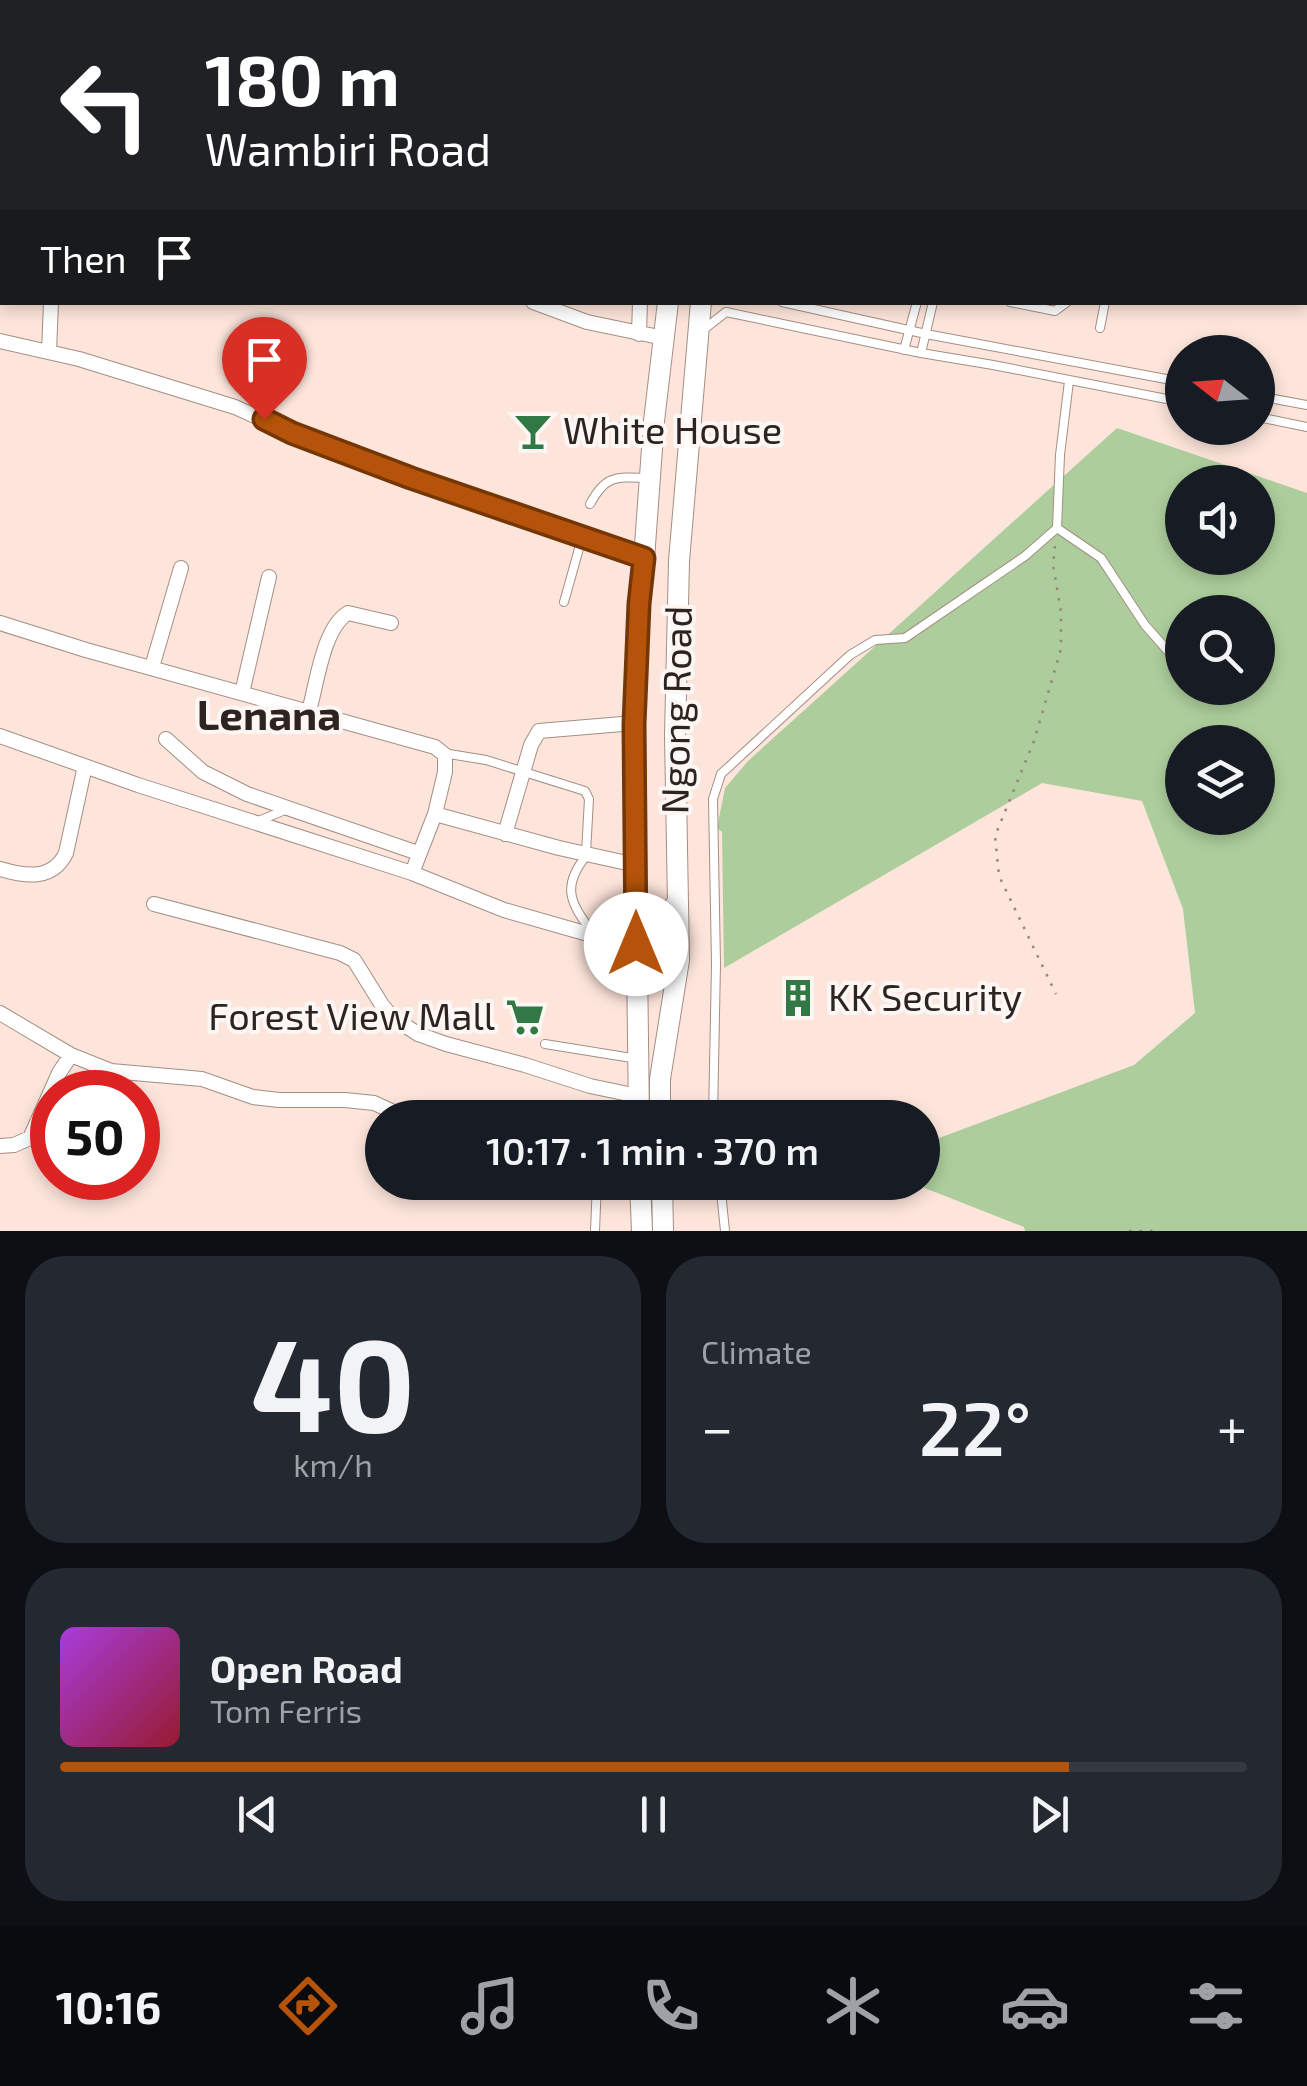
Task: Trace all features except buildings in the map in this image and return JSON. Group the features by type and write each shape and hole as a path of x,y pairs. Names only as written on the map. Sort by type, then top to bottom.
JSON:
{"main road":[{"name":"Ngong Road","path":"638,1100 634,724 639,604 668,305"},
{"name":"Ngong Road","path":"660,1100 679,960 675,735 679,561 701,305"},
{"path":"644,558 679,561"},
{"path":"636,904 655,918 670,913 676,904"},
{"path":"641,1200 642,1231"},
{"path":"662,1200 662,1231"}],"street":[{"path":"49,352 51,305"},
{"path":"541,305 588,322 664,338"},
{"path":"639,334 640,305"},
{"path":"0,341 235,406 380,467 644,558"},
{"path":"152,667 181,568"},
{"path":"242,693 269,576"},
{"path":"310,711 330,633 340,618 348,613 390,623"},
{"path":"0,623 435,747 446,755 445,772 435,814 412,873"},
{"path":"505,834 530,745 539,731 634,724"},
{"path":"0,736 412,873 504,910 636,944"},
{"path":"166,739 203,772 247,794 418,853"},
{"path":"0,869 49,873 60,866 85,766"},
{"path":"435,814 636,864"},
{"path":"154,904 340,954 354,960 392,1017 418,1034 590,1086 622,1100"},
{"path":"0,1013 71,1055 110,1072 202,1079 266,1099 365,1102"},
{"path":"0,1146 30,1138 71,1055"}],"lane":[{"path":"796,305 1165,379"},
{"path":"904,350 916,305"},
{"path":"922,353 932,305"},
{"path":"1025,305 1055,311 1063,305"},
{"path":"1100,328 1104,305"},
{"path":"697,336 726,312 1165,399"},
{"path":"712,1100 716,964 712,799 721,774 850,655 875,640 905,638 1025,556 1056,528 1070,381"},
{"path":"1275,399 1307,405"},
{"path":"1275,420 1307,427"},
{"path":"604,424 654,432"},
{"path":"590,504 604,482 617,477 651,478"},
{"path":"1056,528 1101,558 1145,625 1165,648"},
{"path":"564,602 582,538"},
{"path":"443,753 486,760 585,791 587,854 575,871 570,894 573,906 595,936"},
{"path":"255,823 289,808"},
{"path":"545,1044 638,1059"},
{"path":"594,1231 596,1200"},
{"path":"722,1200 725,1231"}],"path":[{"path":"1056,528 1053,565 1061,612 1061,649 1034,742 994,836 999,876 1056,994"},
{"path":"1129,1231 1154,1231"}],"green space":[{"path":"1117,428 1225,465 1165,465 1165,575 1275,575 1275,482 1307,493 1307,1231 1025,1231 1024,1227 940,1194 940,1138 1134,1065 1195,1013 1183,909 1142,801 1042,783 724,968 722,832 717,828 725,788 748,761"}],"place":[{"name":"White House","path":"533,431"},
{"name":"KK Security","path":"798,998"},
{"name":"Forest View Mall","path":"525,1017"}],"district":[{"name":"Lenana","path":"269,715"}],"route":[{"path":"264,419 493,508 644,558 634,724 636,944"}]}
